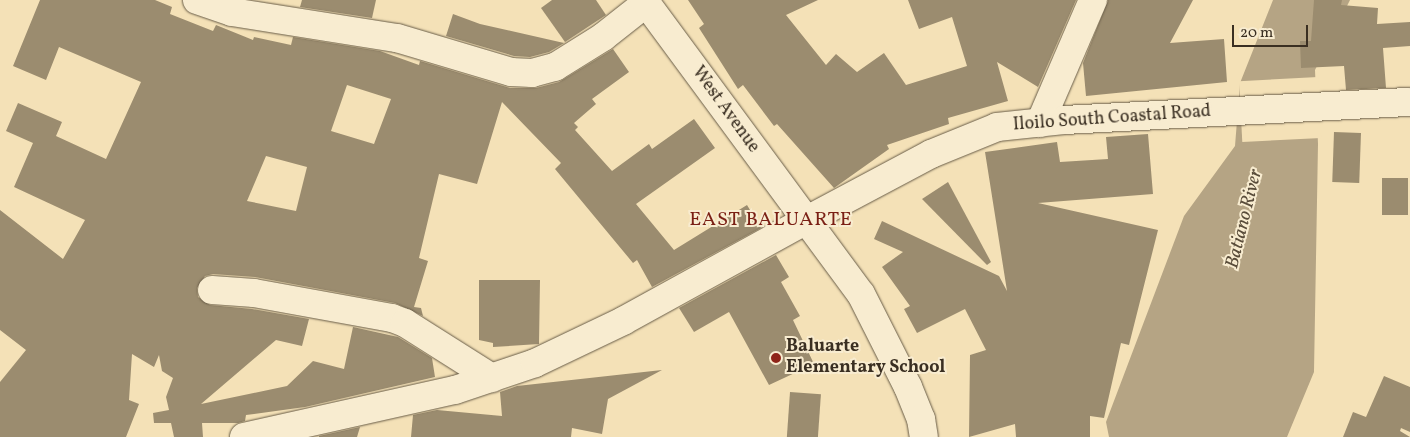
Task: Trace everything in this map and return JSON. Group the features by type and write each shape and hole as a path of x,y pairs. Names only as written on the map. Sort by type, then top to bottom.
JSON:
{"street":[{"path":"197,0 232,12 397,38 511,72 532,73 556,67 603,37 645,2"},
{"path":"1040,123 1093,0"},
{"name":"West Avenue","path":"645,2 805,221 861,294 908,387 921,419 924,437"},
{"name":"Iloilo South Coastal Road","path":"244,437 455,390 535,363 623,321 931,154 997,127 1232,110 1410,102"},
{"path":"212,290 254,293 392,318 405,323 492,378"}],"water":[{"name":"Batiano River","path":"1273,0 1350,0 1315,70 1318,144 1314,372 1287,437 1109,437 1106,422 1184,216 1235,146 1240,83"}],"pier":[{"path":"1318,77 1321,138 1242,142 1239,81"}],"building":[{"path":"40,0 155,0 172,7 170,14 213,31 216,25 253,40 254,37 291,45 293,37 380,51 419,65 420,61 510,88 536,88 559,82 613,49 629,72 592,99 596,104 574,123 578,127 575,130 612,171 649,144 652,149 694,119 715,148 636,204 674,250 747,205 761,228 652,287 637,260 633,263 555,169 561,163 502,102 477,184 439,174 419,258 428,261 414,307 421,308 423,316 395,303 255,277 213,274 205,276 197,288 198,297 210,305 252,309 309,319 302,346 276,340 201,404 287,386 313,361 344,369 353,327 398,337 432,358 435,377 305,407 246,415 245,421 238,423 202,423 203,437 174,437 171,423 154,423 153,413 169,410 166,397 173,378 162,371 159,355 154,367 132,354 129,400 139,404 126,437 0,437 0,382 26,350 0,330 0,210 63,259 85,220 14,187 33,143 6,131 18,103 62,122 56,136 106,159 141,82 59,47 46,80 13,66","holes":["347,85 391,99 374,144 331,131","266,156 307,167 296,211 247,201"]},
{"path":"302,0 376,0 372,18 300,7"},
{"path":"552,0 596,0 606,15 565,42 541,8"},
{"path":"688,0 818,0 786,15 826,65 836,54 857,72 884,53 906,85 967,66 952,17 919,29 908,0 1076,0 1038,87 997,62 1008,101 948,118 949,124 887,145 889,149 834,188 777,124 774,126 743,85 738,89 699,28 704,24"},
{"path":"1108,0 1193,0 1170,43 1224,39 1227,82 1086,96 1083,63"},
{"path":"1314,0 1342,0 1341,5 1378,8 1377,24 1410,22 1410,46 1383,48 1386,88 1346,90 1344,66 1301,68 1300,41 1311,41"},
{"path":"453,14 480,24 564,43 549,52 530,57 514,56 446,36"},
{"path":"1334,132 1361,133 1359,183 1332,182"},
{"path":"1148,134 1153,194 1038,203 1158,230 1129,345 1121,343 1104,418 1090,416 1090,437 1016,437 1015,424 969,437 970,355 986,350 965,309 917,333 904,309 910,306 882,267 903,252 874,239 882,221 999,276 1007,291 985,152 1057,142 1060,162 1108,159 1106,137"},
{"path":"1382,178 1408,178 1408,215 1382,215"},
{"path":"948,182 991,262 987,265 922,199"},
{"path":"776,255 789,277 781,282 800,316 793,320 814,364 769,385 729,312 694,332 679,308"},
{"path":"479,280 540,280 539,344 493,347 493,343 479,340"},
{"path":"662,370 608,399 602,434 572,428 571,437 411,437 413,415 437,410 502,416 500,392 517,386"},
{"path":"1384,376 1410,387 1410,432 1401,428 1400,431 1410,437 1343,437 1353,412 1366,417"},
{"path":"790,392 821,394 818,437 787,437"},
{"path":"360,427 357,437 319,437 319,436"}],"place":[{"name":"Baluarte Elementary School","path":"776,358"}],"district":[{"name":"EAST BALUARTE","path":"771,220"}]}
